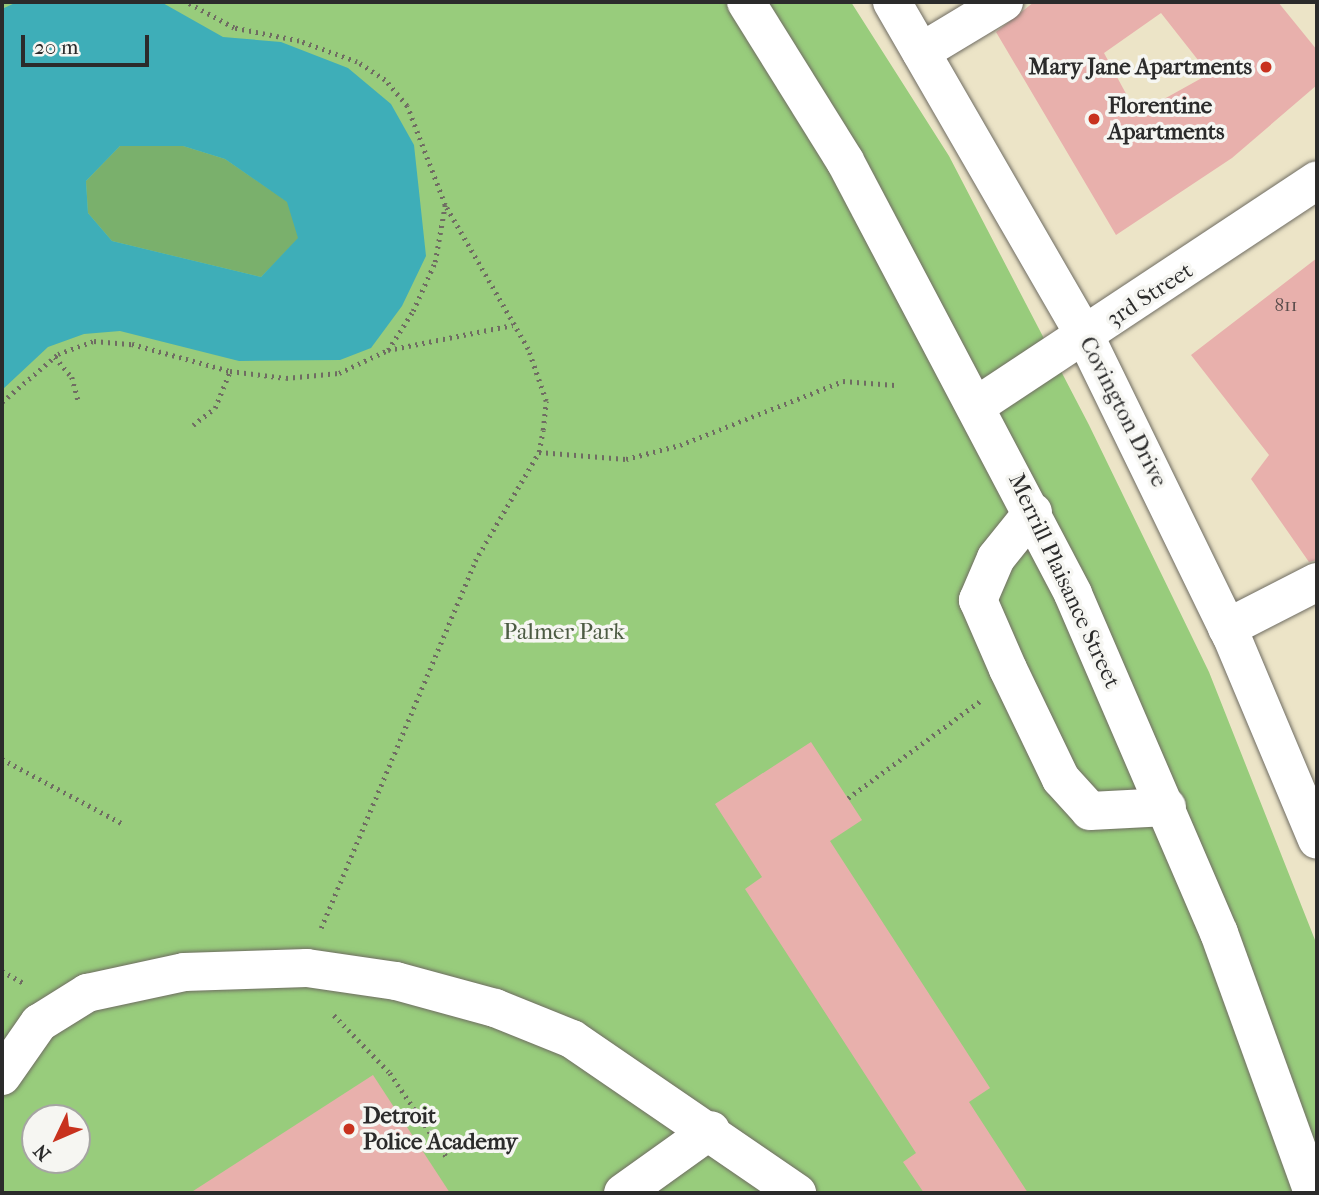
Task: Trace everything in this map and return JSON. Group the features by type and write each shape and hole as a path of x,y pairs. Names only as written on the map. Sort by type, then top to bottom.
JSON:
{"street":[{"name":"Merrill Plaisance Street","path":"746,2 845,161 979,404 1032,512 1167,807 1313,1193"},
{"name":"Covington Drive","path":"892,2 1086,336 1227,628 1317,840"},
{"path":"920,52 1004,2"},
{"name":"3rd Street","path":"979,404 1086,336 1317,180"},
{"path":"1032,512 996,558 978,600 1008,669 1061,779 1090,811 1167,807"},
{"path":"1227,628 1317,582"},
{"path":"2,1076 39,1023 87,993 184,972 307,968 396,981 495,1008 572,1039 711,1130 797,1193"},
{"path":"624,1193 711,1130"}],"path":[{"path":"186,2 234,28 299,41 385,80 407,106 445,205 513,325 546,401 538,452 475,561 307,968 308,988 390,1073 446,1156"},
{"path":"388,350 435,262 445,205"},
{"path":"2,402 55,357 94,341 230,371 286,378 339,373 388,350 513,325"},
{"path":"55,357 72,377 79,403"},
{"path":"193,425 215,408 230,371"},
{"path":"538,452 626,459 680,445 843,381 895,384"},
{"path":"848,798 965,716 1008,669"},
{"path":"2,759 123,824"}],"green space":[{"name":"Palmer Park","path":"2,2 851,2 949,156 1089,425 1209,672 1317,945 1317,1193 2,1193"},
{"path":"120,146 183,146 225,159 288,202 299,238 261,277 112,241 88,213 86,181"}],"water":[{"path":"17,2 161,2 223,37 281,42 348,68 391,104 414,145 426,256 402,306 371,348 340,360 239,361 120,331 84,334 48,347 2,390 2,9","holes":["120,146 183,146 225,159 287,202 298,238 261,277 112,241 88,213 86,181"]}],"building":[{"path":"1034,2 1278,2 1317,50 1317,85 1232,158 1116,235 996,32","holes":["1161,13 1209,74 1137,114 1104,53"]},
{"path":"1317,258 1317,560 1309,562 1251,479 1269,455 1191,355"},
{"path":"811,742 862,820 830,841 990,1088 969,1102 1028,1193 924,1193 903,1162 916,1153 745,889 762,877 715,804"},
{"name":"Detroit Police Academy","path":"373,1075 450,1193 190,1193"}],"place":[{"name":"Mary Jane Apartments","path":"1266,67"},
{"name":"Florentine Apartments","path":"1094,119"},
{"name":"Detroit Police Academy","path":"349,1129"}]}
